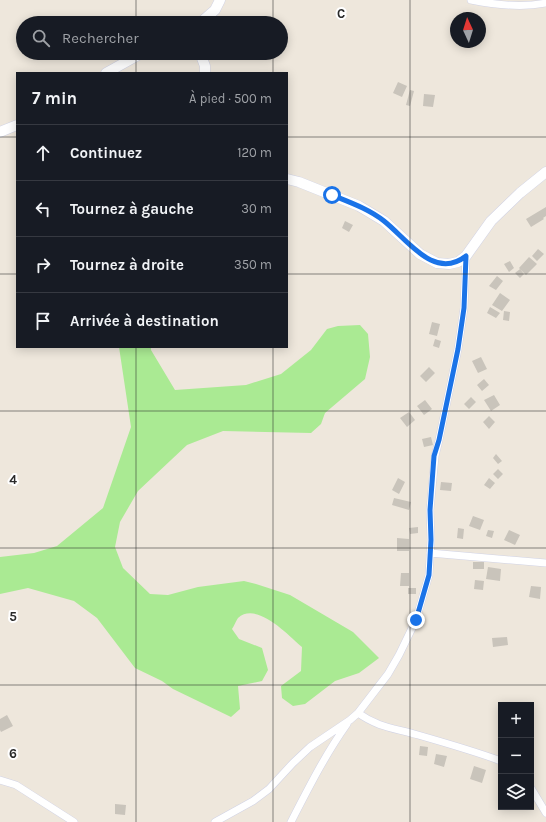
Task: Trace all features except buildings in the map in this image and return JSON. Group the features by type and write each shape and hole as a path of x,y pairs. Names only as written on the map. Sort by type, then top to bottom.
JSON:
{"street":[{"path":"208,16 215,10 220,0"},
{"path":"471,0 505,6 524,6 546,3"},
{"path":"108,72 129,60"},
{"path":"203,60 205,72"},
{"path":"0,132 16,125"},
{"path":"288,179 299,182 359,206 384,221 420,254 437,263 449,264 458,262 466,256 491,221 520,193 546,172"},
{"path":"215,822 253,801 269,789 310,747 358,713 388,674 416,620 429,575 430,510 434,456 439,440 458,349 464,308 466,256"},
{"path":"430,553 546,563"},
{"path":"358,713 368,720 382,726 454,745 498,760"},
{"path":"291,822 329,753 350,720"},
{"path":"0,780 16,785 74,822"},
{"path":"534,793 546,813"}],"green space":[{"path":"360,325 368,334 370,357 365,379 325,413 321,424 311,433 223,431 187,445 138,491 120,522 115,547 123,568 150,594 168,595 198,587 244,581 256,584 290,595 353,632 379,658 359,673 335,681 305,704 293,706 282,698 281,686 301,671 302,647 272,622 254,614 246,614 238,618 232,629 239,639 262,648 268,670 262,681 238,686 240,709 231,717 173,689 162,681 135,668 97,618 74,601 28,588 0,594 0,557 34,553 57,546 103,508 131,427 119,348 151,348 175,390 246,385 281,374 311,350 327,329 338,326"}],"route":[{"path":"332,195 359,206 384,221 420,254 437,263 449,264 458,262 466,256 464,308 458,349 439,440 434,456 430,510 431,540 429,575 416,620"}]}
